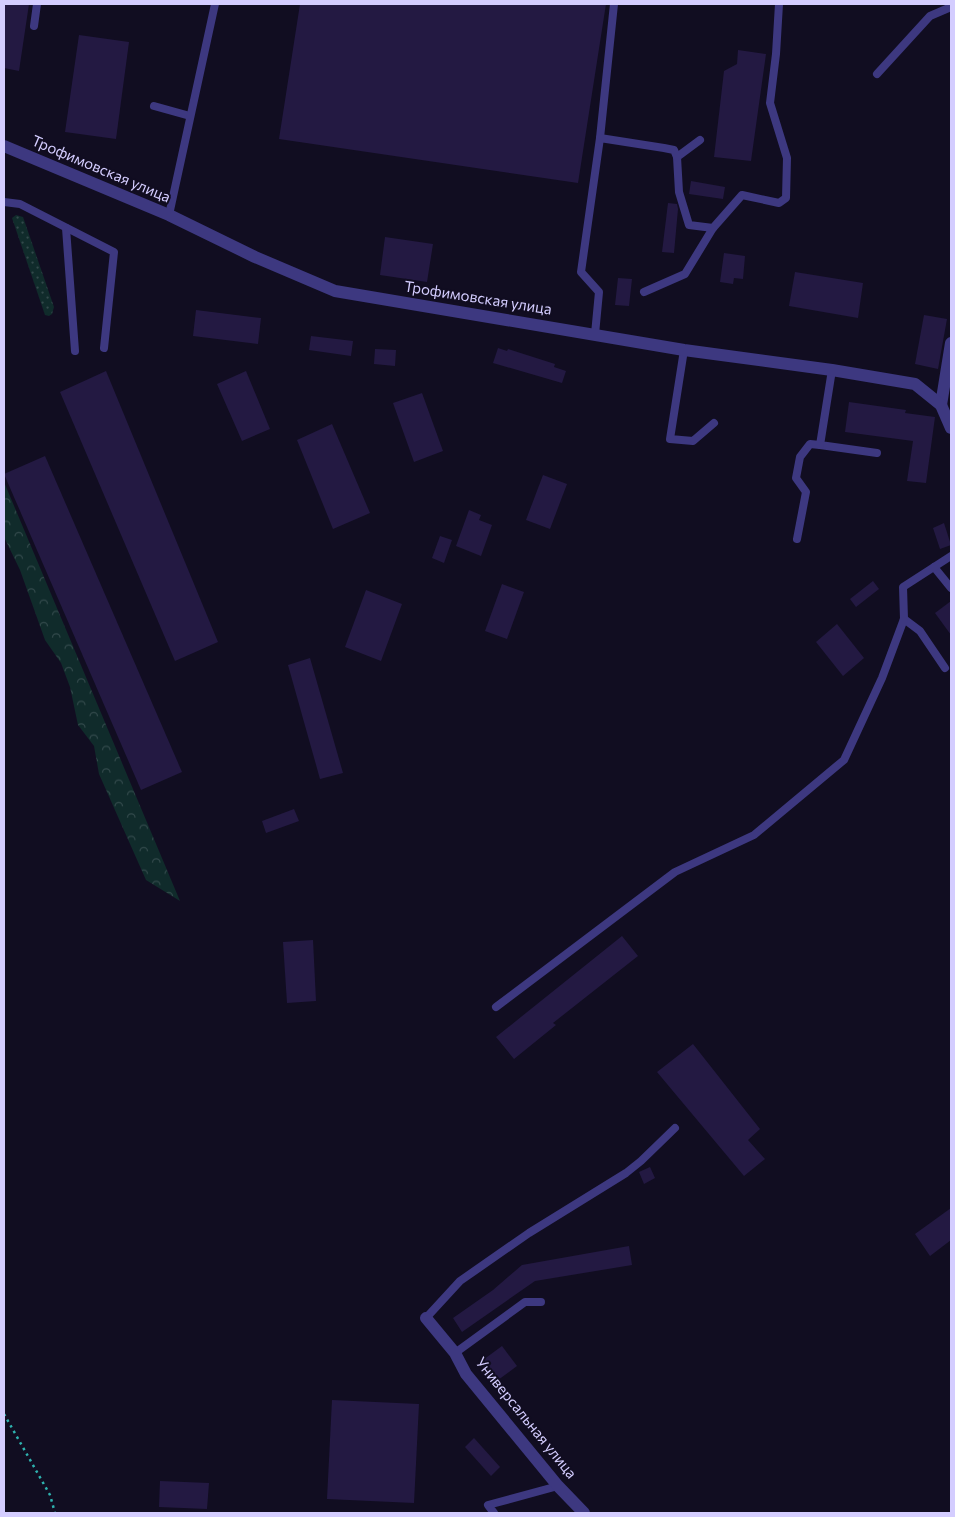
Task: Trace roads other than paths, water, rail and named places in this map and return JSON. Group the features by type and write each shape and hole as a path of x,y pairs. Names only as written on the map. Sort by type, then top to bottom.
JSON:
{"street":[{"name":"Трофимовская улица","path":"4,146 169,216 255,258 335,291 684,350 832,370 915,384 946,404 951,428"},
{"path":"946,404 951,343"},
{"name":"Универсальная улица","path":"426,1318 455,1353 466,1374 558,1486 584,1513"}],"lane":[{"path":"34,26 37,4"},
{"path":"169,216 215,4"},
{"path":"594,334 599,292 581,272 600,138 614,4"},
{"path":"644,292 685,274 713,228 742,195 779,203 786,198 787,158 770,103 776,54 778,4"},
{"path":"877,74 930,16 951,7"},
{"path":"154,106 190,116"},
{"path":"600,138 674,150 677,157 679,192 689,225 713,228"},
{"path":"677,157 700,140"},
{"path":"4,202 20,204 114,252 104,348"},
{"path":"66,228 75,351"},
{"path":"684,350 670,439 693,441 714,423"},
{"path":"820,445 832,370"},
{"path":"797,539 806,492 796,478 800,457 810,444 878,453"},
{"path":"496,1007 675,872 754,836 844,760 882,678 904,619 904,587 951,556"},
{"path":"934,567 951,588"},
{"path":"904,619 920,631 945,668"},
{"path":"426,1318 460,1281 529,1233 626,1173 641,1162 674,1128"},
{"path":"455,1353 525,1302 541,1302"},
{"path":"494,1513 488,1505 558,1486"}]}
